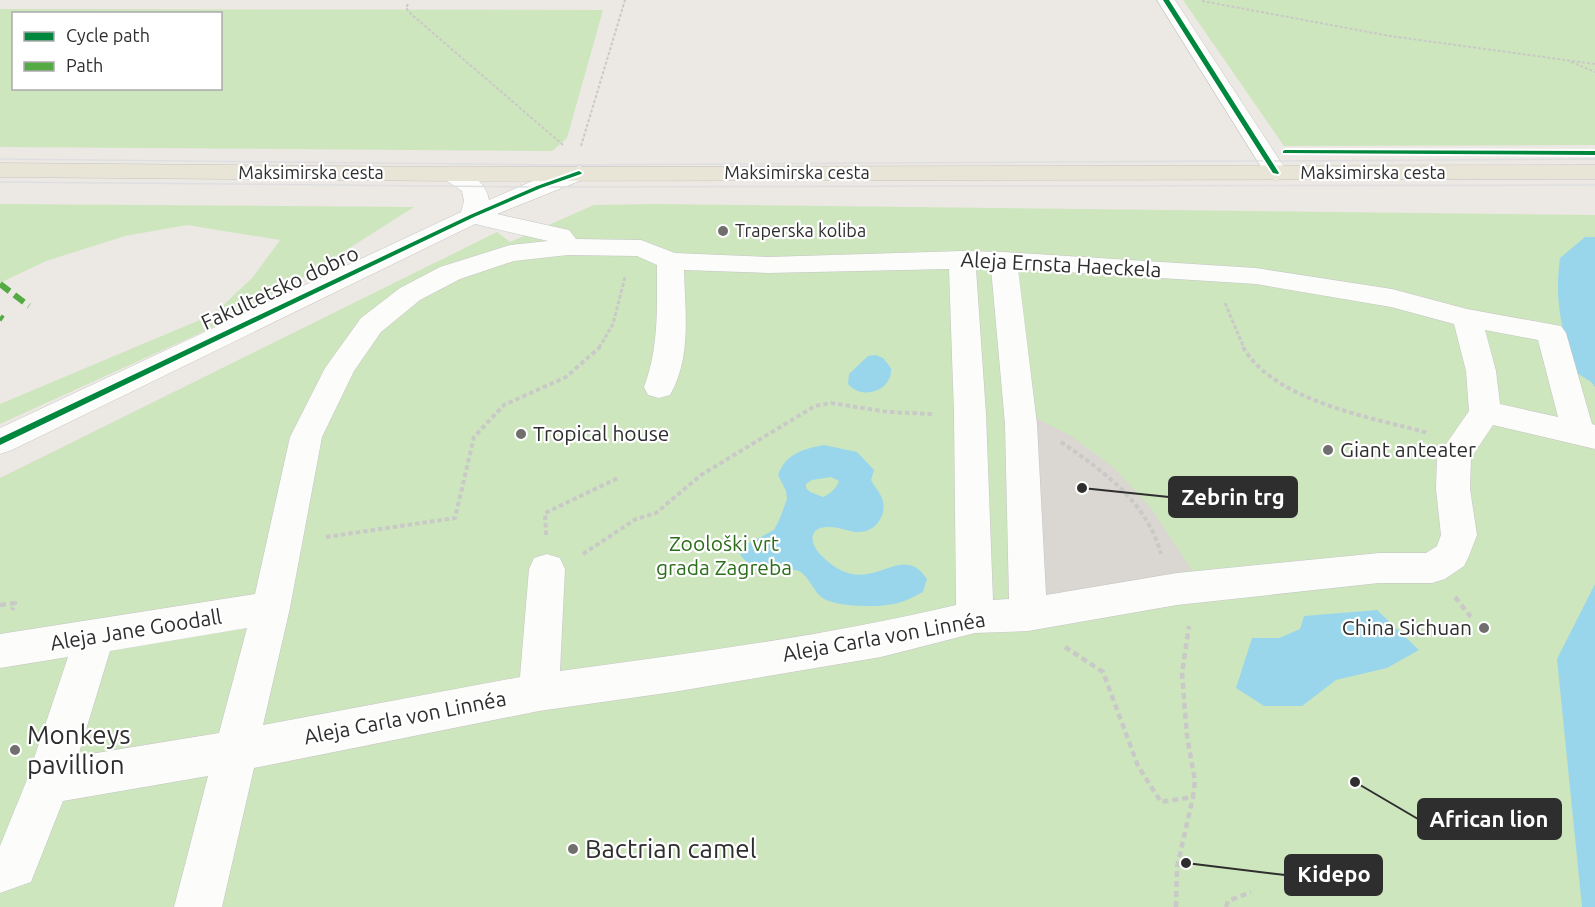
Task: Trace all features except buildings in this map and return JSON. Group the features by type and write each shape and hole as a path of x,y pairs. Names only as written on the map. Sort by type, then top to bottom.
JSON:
{"main road":[{"name":"Maksimirska cesta","path":"0,170 452,174 1595,172"}],"street":[{"path":"1166,0 1276,173"},
{"name":"Fakultetsko dobro","path":"0,442 472,216 539,187 579,173"},
{"path":"452,174 472,186 478,200 472,216 560,236 568,247"},
{"name":"Aleja Ernsta Haeckela","path":"198,907 271,608 306,437 340,368 371,325 410,294 450,273 510,253 568,247 641,248 670,261 768,265 962,259 1004,260 1256,276 1392,298 1467,318 1551,333 1586,435"},
{"path":"962,259 970,414 975,617"},
{"path":"1004,260 1021,423 1028,615"},
{"path":"659,387 666,369 672,340 670,261"},
{"path":"1467,318 1481,371 1485,412 1586,435"},
{"name":"Aleja Carla von Linnéa","path":"48,782 235,751 538,692 673,674 881,640 975,617 1028,615 1177,589 1379,568 1432,568 1451,556 1459,535 1453,489 1454,457 1485,412"},
{"path":"538,692 546,577"},
{"name":"Aleja Jane Goodall","path":"0,651 94,638 271,608"},
{"path":"0,870 15,866 48,782 94,638"}],"path":[{"path":"580,146 625,0"},
{"path":"1202,1 1390,36 1595,64"},
{"path":"408,4 406,8 411,14 568,150"},
{"path":"1564,60 1595,72"},
{"path":"354,534 455,518 474,437 504,405 566,376 599,349 614,324 628,266"},
{"path":"1217,273 1233,327 1252,362 1284,387 1433,435 1460,447"},
{"path":"546,577 636,519 656,513 701,475 815,406 831,404 888,412 970,414"},
{"path":"1021,423 1065,445 1090,463 1131,499 1159,538 1162,565 1177,589 1190,619 1182,673 1187,736 1195,780 1177,867 1176,907"},
{"path":"546,577 545,513 618,478"},
{"path":"1028,615 1065,647 1103,672 1138,766 1161,802 1193,797"},
{"path":"1226,907 1228,901 1251,892"}],"green space":[{"path":"1183,0 1595,0 1595,145 1284,146"},
{"path":"0,9 603,10 567,138 552,151 0,147"},
{"path":"0,204 414,207 255,308 0,424 0,404 214,314 253,277 280,240 187,225 125,236 46,261 0,283"},
{"name":"Zoološki vrt grada Zagreba","path":"594,205 1595,215 1595,907 0,907 0,478 497,232 510,242"}],"shaded area":[{"path":"1034,417 1071,436 1113,467 1151,508 1192,570 1039,600"}],"water":[{"path":"1585,237 1595,237 1595,387 1574,371 1563,328 1558,289 1560,258"},
{"path":"876,355 883,358 891,368 887,383 876,391 861,392 854,389 848,384 849,374 868,356"},
{"path":"824,445 857,452 874,470 871,480 881,496 883,508 880,520 871,529 865,531 820,528 813,534 813,543 818,552 839,569 855,574 869,574 894,566 906,565 916,568 927,579 923,592 890,605 858,606 835,603 820,596 799,571 758,567 745,560 740,554 743,546 774,530 780,518 787,499 786,491 778,475 781,468 796,453","holes":["831,477 839,481 833,491 823,497 806,488 806,484 812,480"]},
{"path":"1595,584 1595,907 1582,907 1557,659"},
{"path":"1377,610 1419,650 1387,668 1336,680 1302,706 1264,706 1236,688 1252,638 1279,638 1300,629 1304,616"}],"tram line":[{"path":"0,159 558,165 1595,159"},
{"path":"0,182 539,187 1595,185"}],"marked path":[{"path":"0,284 29,306"}],"cycle path":[{"path":"1166,0 1276,173"},
{"path":"1285,152 1595,153"},
{"path":"0,442 472,216 539,187 579,173"}],"place":[{"name":"Traperska koliba","path":"723,231"},
{"name":"Tropical house","path":"521,434"},
{"name":"Giant anteater","path":"1328,450"},
{"name":"Zebrin trg","path":"1082,488"},
{"name":"China Sichuan","path":"1484,628"},
{"name":"Monkeys pavillion","path":"15,750"},
{"name":"African lion","path":"1355,782"},
{"name":"Bactrian camel","path":"573,849"},
{"name":"Kidepo","path":"1186,863"}]}
